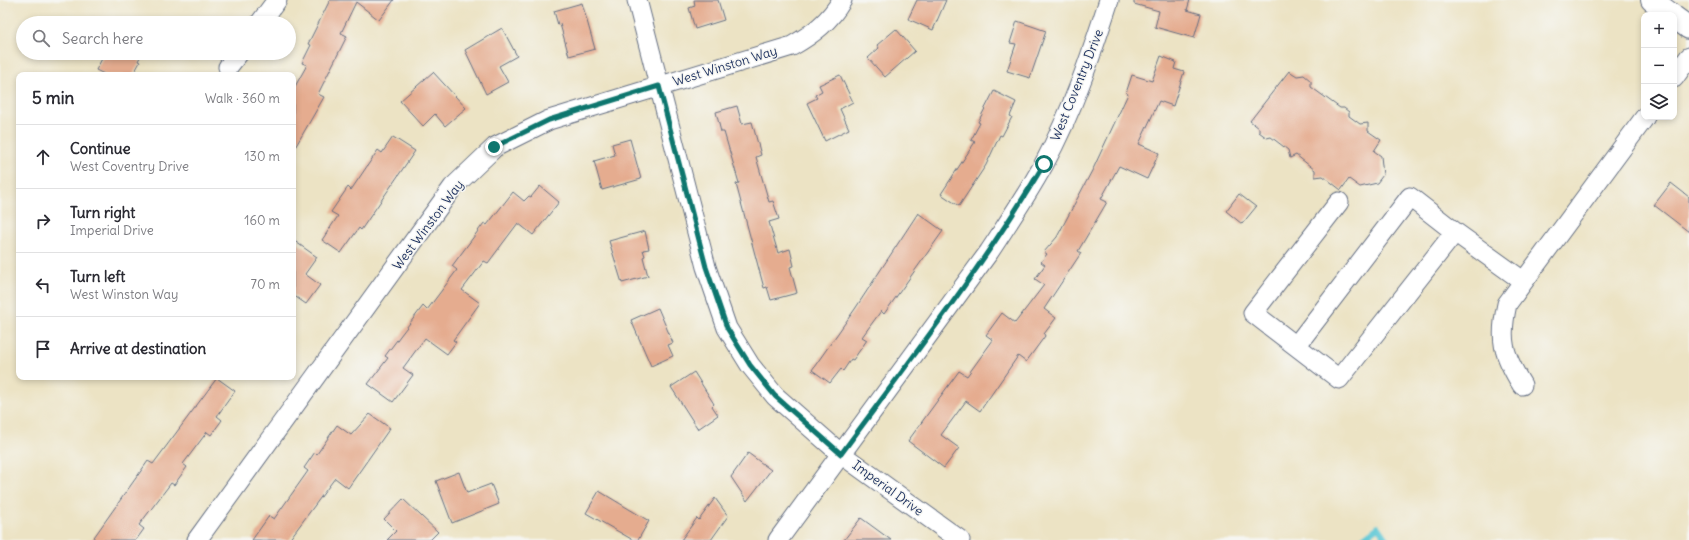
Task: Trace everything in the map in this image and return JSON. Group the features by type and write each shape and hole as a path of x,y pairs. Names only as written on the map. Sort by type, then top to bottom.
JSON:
{"main road":[{"path":"1652,0 1668,12"},
{"path":"1677,19 1689,28"}],"street":[{"path":"265,16 277,0"},
{"name":"Imperial Drive","path":"637,0 706,267 727,328 750,365 775,396 841,454 960,540"},
{"name":"West Winston Way","path":"196,540 453,187 494,147 549,120 792,46 809,36 823,25 836,11 842,0"},
{"name":"West Coventry Drive","path":"778,540 989,252 1030,188 1044,164 1070,110 1091,57 1109,0"},
{"path":"1677,74 1689,58"},
{"path":"1522,385 1509,364 1504,347 1503,323 1507,304 1643,120"},
{"path":"1296,346 1410,197 1455,232 1523,281"},
{"path":"1339,202 1253,313 1338,378 1455,232"}],"building":[{"path":"330,0 394,0 379,20 356,2 341,33 347,36 318,94 324,97 296,146 296,85 307,65 302,63 311,45 308,44"},
{"path":"694,0 718,0 724,20 695,29 689,8 695,6"},
{"path":"917,0 946,0 933,30 908,19"},
{"path":"1134,0 1190,0 1187,10 1201,14 1194,38 1155,27 1159,11 1134,4"},
{"path":"582,3 595,49 569,56 560,24 558,25 554,11"},
{"path":"1017,21 1046,31 1030,78 1007,71 1016,44 1010,43"},
{"path":"502,28 517,56 499,66 508,82 486,94 465,50"},
{"path":"896,29 915,51 885,77 868,58 879,48 877,45"},
{"path":"1161,56 1176,62 1174,69 1184,72 1173,106 1159,101 1139,144 1159,153 1147,179 1119,166 1101,199 1107,202 1078,251 1081,253 1044,309 1056,318 1026,362 1018,356 980,411 966,401 941,435 959,448 944,468 908,441 959,371 967,376 993,340 986,335 1002,313 1015,323 1044,285 1035,279 1045,265 1041,262 1047,254 1044,252 1057,237 1094,167 1128,94 1126,93 1132,75 1152,81"},
{"path":"101,60 138,60 140,62 135,72 100,72 96,70"},
{"path":"1289,71 1297,76 1304,75 1311,81 1311,87 1340,108 1344,108 1349,112 1349,116 1360,124 1368,123 1368,131 1381,140 1374,151 1381,156 1383,175 1377,183 1360,187 1349,179 1341,190 1323,176 1315,177 1315,170 1296,155 1290,158 1288,150 1271,137 1267,138 1259,132 1259,128 1250,121"},
{"path":"433,72 466,108 445,126 435,114 423,126 400,101"},
{"path":"840,75 853,102 840,109 849,129 825,141 807,103 817,98 815,95 822,91 819,85"},
{"path":"994,91 1016,102 1010,116 1012,117 1002,136 1000,135 986,165 959,206 941,194 975,142 971,140 980,123 978,122"},
{"path":"737,106 742,124 752,122 761,155 756,157 769,202 773,201 779,219 769,222 778,253 790,249 794,266 790,267 797,293 771,300 767,287 764,288 736,184 739,183 724,132 721,132 716,112"},
{"path":"393,137 415,151 361,230 359,228 341,253 322,240 338,216 331,212 348,187 351,190 378,150 382,153"},
{"path":"630,139 641,179 602,190 594,161 615,155 612,144"},
{"path":"1671,183 1689,197 1689,232 1654,205"},
{"path":"540,186 559,202 533,235 518,223 488,263 484,261 462,290 480,303 453,340 456,342 447,354 425,338 403,368 413,375 393,402 368,384 388,358 385,356 423,306 427,310 457,270 452,266 484,223 487,225 513,192 524,201 529,196 531,197"},
{"path":"1239,194 1256,207 1242,224 1226,211"},
{"path":"918,213 943,231 884,314 881,311 862,337 867,340 853,360 851,359 843,371 841,369 830,383 812,370 855,309"},
{"path":"645,231 649,249 643,250 645,256 643,257 648,276 622,283 609,241"},
{"path":"296,242 317,257 305,274 320,285 306,304 296,297"},
{"path":"658,308 673,343 668,345 673,356 651,366 631,320"},
{"path":"694,372 714,404 712,406 718,415 698,429 671,387"},
{"path":"216,380 220,380 235,391 217,416 222,420 211,435 207,432 183,464 187,467 174,485 171,483 139,525 144,529 136,540 92,540 148,461 153,464"},
{"path":"370,414 390,428 348,488 335,478 289,540 252,540 269,516 274,519 308,471 304,468 315,452 317,454 337,425 351,435"},
{"path":"748,453 771,470 747,501 731,477"},
{"path":"459,472 467,493 491,484 499,504 452,523 436,481"},
{"path":"599,491 649,521 638,540 633,540 586,513"},
{"path":"715,498 728,516 711,540 681,540 697,518 699,520"},
{"path":"403,499 438,532 430,540 387,540 396,531 384,519"},
{"path":"861,518 891,540 844,540"}],"waterway":[{"path":"1361,540 1378,527 1387,540"}],"route":[{"path":"494,147 549,120 659,86 706,267 727,328 750,365 775,396 841,454 989,252 1044,164"}]}
